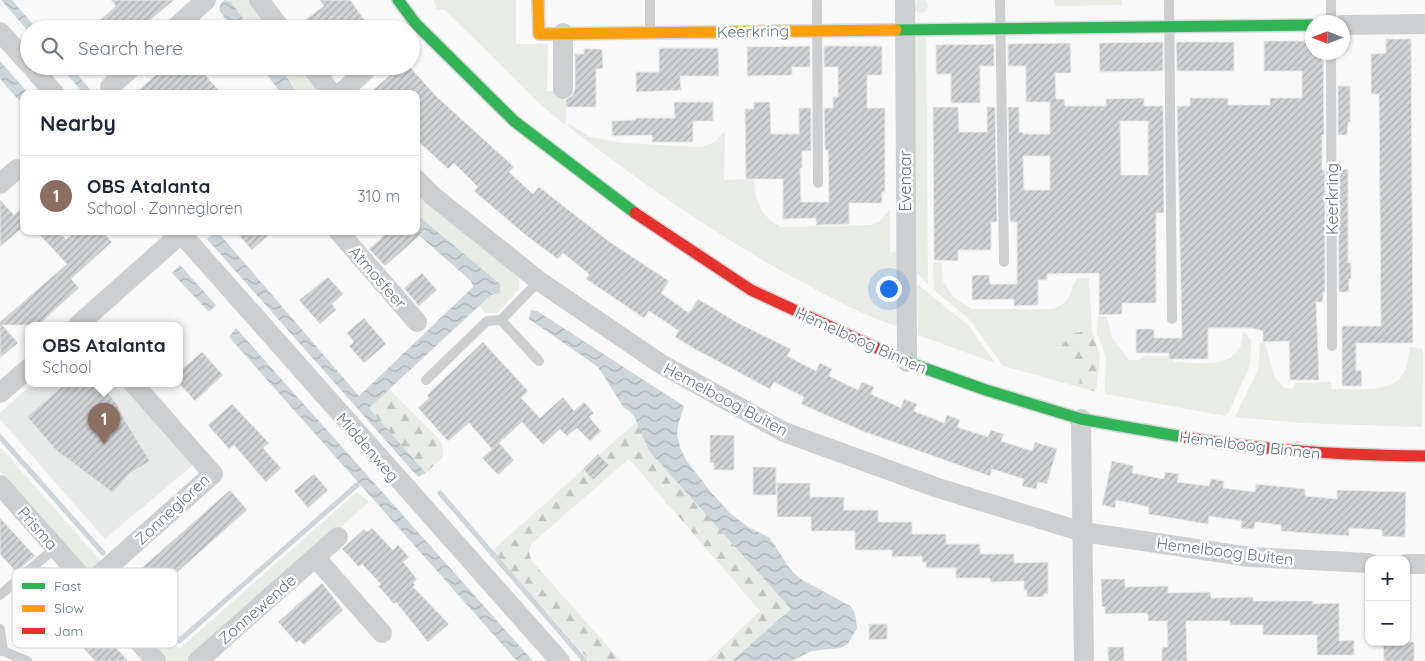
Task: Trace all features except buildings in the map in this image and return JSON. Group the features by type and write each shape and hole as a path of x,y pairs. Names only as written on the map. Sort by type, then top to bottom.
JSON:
{"street":[{"path":"184,20 206,0"},
{"path":"259,0 274,20"},
{"name":"Hemelboog Binnen","path":"398,0 410,20"},
{"name":"Keerkring","path":"538,0 539,34 1305,25"},
{"name":"Evenaar","path":"904,0 907,362"},
{"path":"1350,25 1425,24"},
{"path":"0,32 20,54"},
{"name":"Hemelboog Binnen","path":"420,33 514,121 621,204 750,290 907,362 986,390 1081,419 1223,444 1336,455 1425,456"},
{"path":"563,33 563,89"},
{"path":"39,75 52,90"},
{"path":"110,87 123,75"},
{"path":"318,75 329,90"},
{"path":"344,90 360,75"},
{"path":"0,184 17,169"},
{"name":"Hemelboog Buiten","path":"420,183 432,196 538,281 661,364 784,432 938,488 1083,532 1250,557 1365,563"},
{"path":"83,322 178,235"},
{"name":"Middenweg","path":"184,235 560,661"},
{"name":"Atmosfeer","path":"341,235 417,322"},
{"path":"0,393 25,371"},
{"name":"Zonnegloren","path":"107,568 213,474 137,387"},
{"path":"1081,419 1084,661"},
{"name":"Prisma","path":"0,485 73,568"},
{"name":"Zonnewende","path":"198,661 338,537"},
{"path":"315,557 382,633"},
{"path":"1410,564 1425,564"},
{"name":"Prisma","path":"144,648 156,661"}],"lane":[{"path":"650,0 650,33"},
{"path":"817,0 818,183"},
{"path":"1000,0 1004,262"},
{"path":"1169,0 1172,319"},
{"path":"1331,0 1331,15"},
{"name":"Keerkring","path":"1331,60 1332,346"},
{"path":"426,380 487,321 501,320 538,281"},
{"path":"501,320 539,361"},
{"path":"32,568 56,548"},
{"path":"0,595 12,585"},
{"path":"0,629 1,651 27,661"}],"shaded area":[{"path":"29,387 137,387 200,459 105,539 0,419 0,413"}],"green space":[{"path":"921,-1 926,1 928,6 926,11 921,13 916,11 914,6 916,1"},
{"path":"227,0 252,0 266,20 244,20 231,2"},
{"path":"434,0 516,0 516,44 548,44 547,91 568,92 565,125 539,103 445,10 436,10"},
{"path":"1054,0 1121,0 1122,5 1055,6"},
{"path":"915,37 926,38 928,284 917,273"},
{"path":"285,75 308,75 318,90 295,90"},
{"path":"568,123 590,137 622,143 701,147 715,142 725,131 724,180 754,179 754,187 760,208 769,219 781,227 871,225 880,221 890,209 890,252 902,253 903,328 835,300 737,245 679,208 569,127"},
{"path":"420,193 518,277 519,289 497,313 485,313 479,306 491,295 443,237 420,217"},
{"path":"941,262 943,281 953,297 972,309 1053,309 1064,303 1077,278 1089,278 1092,331 1073,333 1071,356 1080,370 1079,387 1003,366 971,321 934,290 933,263"},
{"path":"917,284 968,325 995,363 918,335"},
{"path":"1098,316 1107,317 1112,338 1129,360 1138,360 1144,356 1173,356 1173,362 1219,362 1228,359 1236,353 1241,344 1243,331 1251,340 1250,365 1228,414 1225,416 1105,394 1106,357 1097,333"},
{"path":"1092,331 1100,356 1096,392 1079,387 1080,371 1076,362 1069,356 1063,355 1059,348 1073,333"},
{"path":"1260,343 1265,343 1275,378 1284,388 1292,389 1296,383 1331,382 1332,389 1373,389 1385,387 1395,382 1402,375 1407,363 1409,347 1423,349 1422,427 1300,423 1235,417 1258,370"},
{"path":"389,389 440,440 443,450 442,458 426,473 369,408"},
{"path":"637,421 649,451 791,609 733,661 707,661 760,611 629,459 532,543 529,551 531,560 621,661 590,661 492,551"},
{"path":"0,447 107,568 85,568 0,472"},
{"path":"357,492 369,502 191,661 168,661 156,648 179,649"}],"water":[{"path":"1,0 12,0 29,20 20,20 20,22"},
{"path":"225,0 231,2 244,20 226,20 219,10 221,3"},
{"path":"0,61 25,90 20,90 20,102 0,79"},
{"path":"68,75 78,75 91,90 81,90"},
{"path":"267,75 285,75 295,90 279,90"},
{"path":"420,217 500,284 500,293 491,295 369,408 426,473 418,477 207,239 212,235 220,235 359,396 473,287 471,281 419,235"},
{"path":"180,265 216,305 209,312 172,273"},
{"path":"531,310 537,311 684,406 677,435 686,460 730,513 748,527 770,538 790,569 799,578 850,606 855,613 857,628 848,644 840,648 812,651 791,661 732,661 791,609 649,451 635,418 631,412 624,408 598,367 529,319"},
{"path":"236,328 533,661 517,661 229,337"}],"waterway":[{"path":"0,437 103,553"},
{"path":"178,640 179,641 357,485"},
{"path":"440,493 585,661"}],"traffic: fast":[{"path":"398,0 413,20"},
{"path":"896,30 1305,25"},
{"path":"420,28 514,121 635,213"},
{"path":"883,351 907,362 986,390 1081,419 1183,437"}],"traffic: slow":[{"path":"538,0 539,34 896,30"}],"traffic: jam":[{"path":"635,213 751,290 883,351"},
{"path":"1183,437 1243,446 1304,451 1364,455 1425,456"}],"place":[{"name":"OBS Atalanta","path":"104,444"}]}
